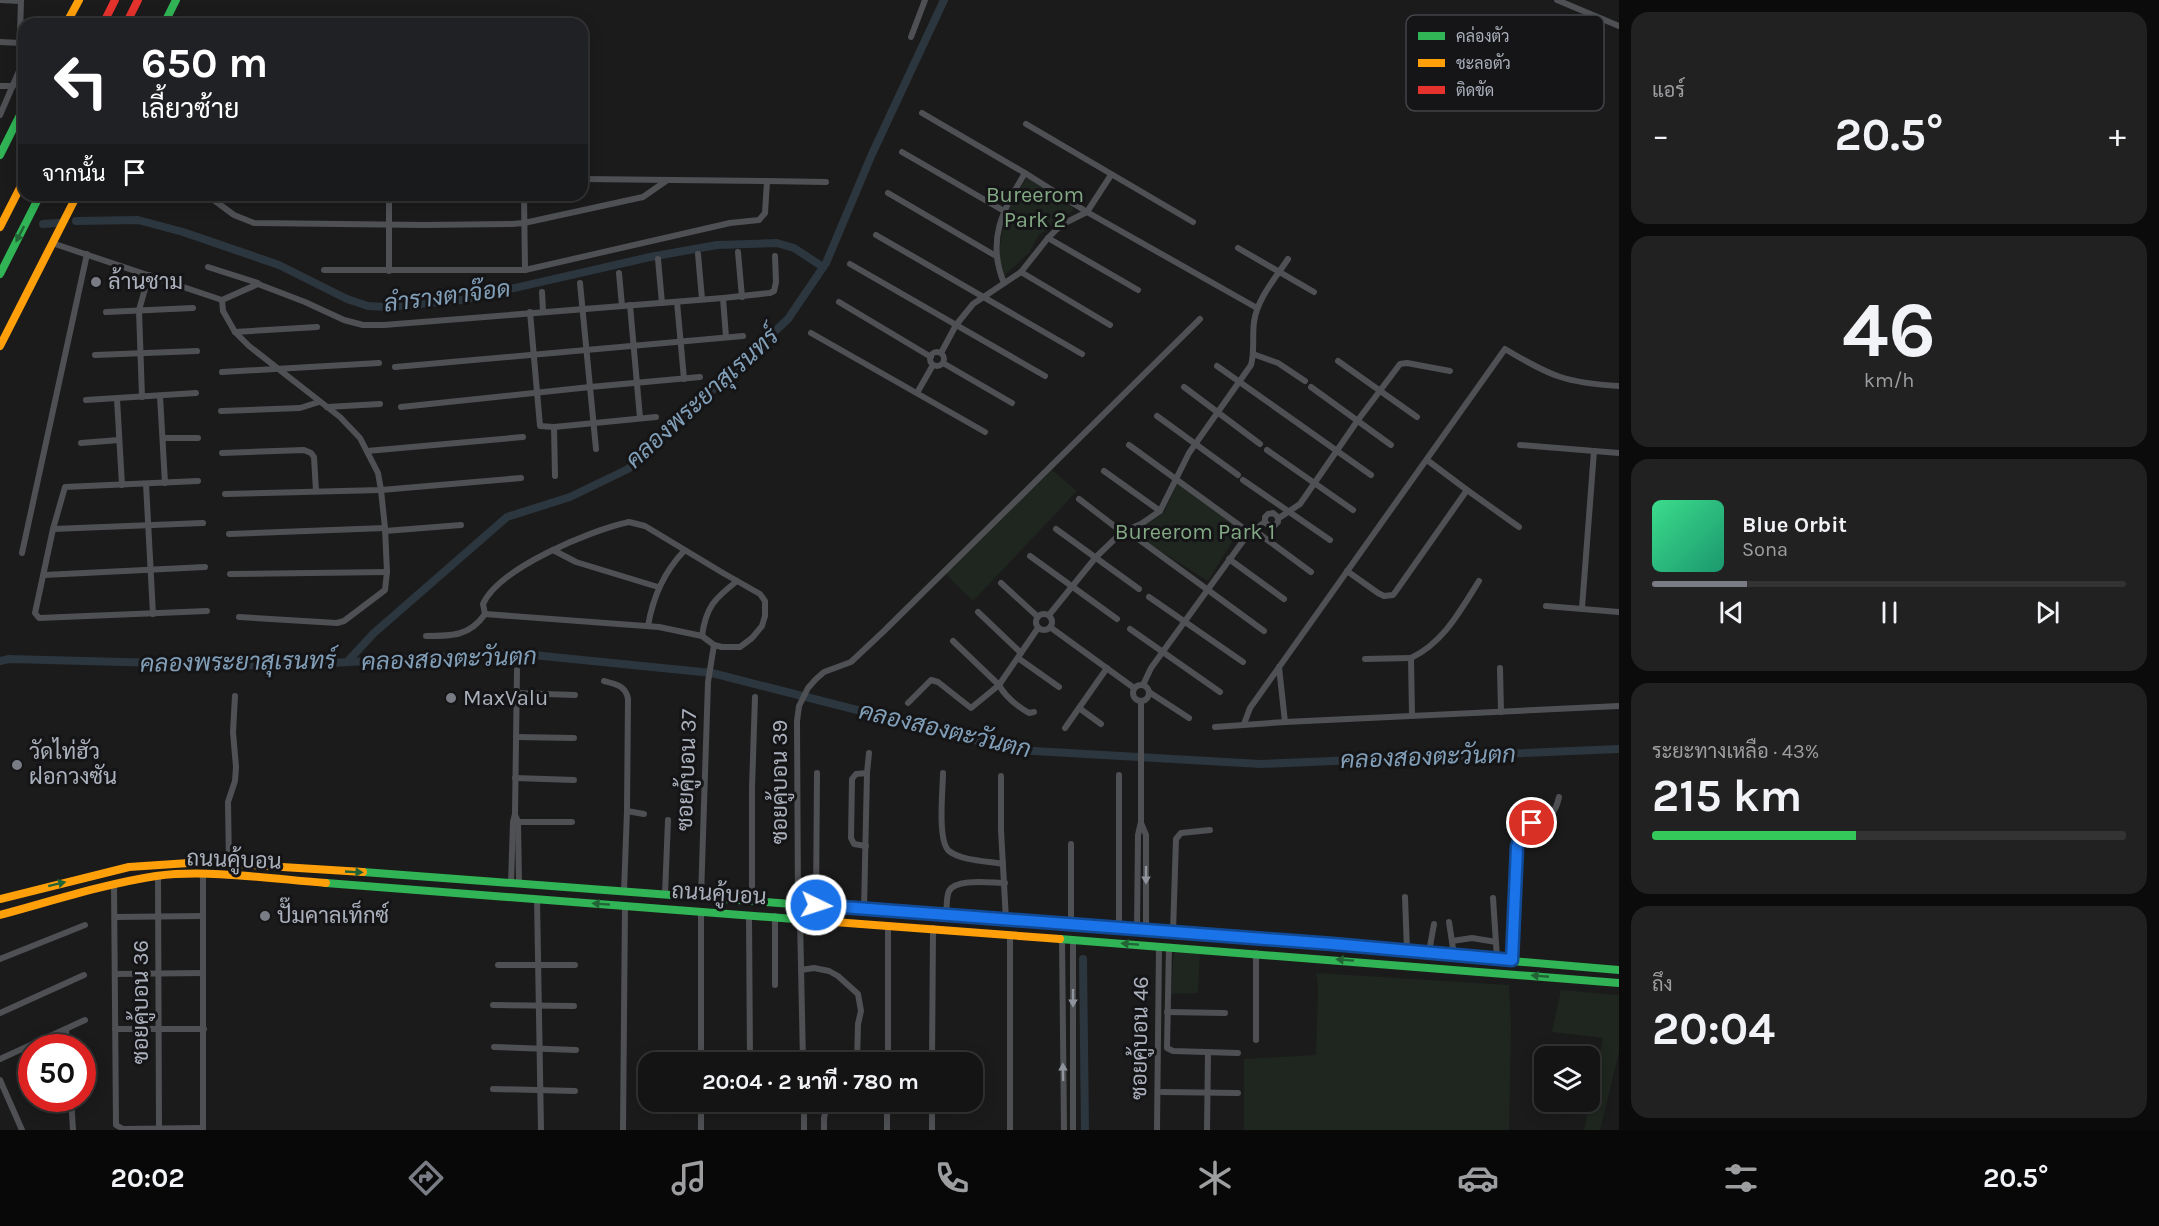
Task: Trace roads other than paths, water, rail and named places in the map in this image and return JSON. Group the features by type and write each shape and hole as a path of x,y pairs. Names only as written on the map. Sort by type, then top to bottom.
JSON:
{"main road":[{"path":"69,18 79,0"},
{"path":"106,18 115,0"},
{"path":"129,18 138,0"},
{"path":"167,18 176,0"},
{"path":"0,154 18,119"},
{"path":"0,227 18,192"},
{"path":"0,274 37,201"},
{"path":"0,346 74,201"},
{"name":"ถนนคู้บอน","path":"0,899 129,867 204,862 1142,929 1619,970"},
{"path":"316,882 317,870"},
{"name":"ถนนคู้บอน","path":"0,915 114,885 158,876 202,874 933,928 1619,983"},
{"path":"1563,978 1564,966"}],"street":[{"path":"0,0 21,0 22,18"},
{"path":"911,37 926,0"},
{"path":"1557,0 1593,15"},
{"path":"1604,20 1619,26"},
{"path":"0,42 18,43"},
{"path":"0,115 18,74"},
{"path":"0,86 13,86"},
{"path":"922,113 1087,212 1257,309"},
{"path":"1026,124 1193,222"},
{"path":"902,152 1004,211"},
{"path":"1004,283 996,256 998,236 1004,211 1025,173"},
{"path":"941,353 956,325 973,304 1021,272 1048,237 1065,223 1087,212 1111,174"},
{"path":"588,179 826,182"},
{"path":"215,201 234,215 254,223 424,225 524,223 643,197 666,181"},
{"path":"324,270 525,270 730,223 759,220 765,213 767,181"},
{"path":"888,193 996,256"},
{"path":"389,201 389,271"},
{"path":"524,201 525,270"},
{"path":"876,235 1082,354"},
{"path":"1048,237 1138,290"},
{"path":"52,243 222,300 258,284"},
{"path":"1238,248 1314,292"},
{"path":"738,252 742,297"},
{"path":"22,553 87,254"},
{"path":"698,254 702,300"},
{"path":"208,267 305,302 332,316 363,324 408,325 530,312 742,297 774,291 775,256"},
{"path":"658,259 662,303"},
{"path":"1049,615 1096,557 1124,531 1141,524 1160,511 1196,443 1251,365 1253,329 1257,309 1288,259"},
{"path":"850,264 1045,376"},
{"path":"1021,272 1110,325"},
{"path":"619,273 633,345 640,418"},
{"path":"142,397 139,310 149,275"},
{"path":"580,283 596,449"},
{"path":"542,292 543,311"},
{"path":"723,298 726,337"},
{"path":"222,300 223,311 235,332 249,346 340,417 360,438 378,473 385,529 387,572 384,592 344,621 337,623 239,617"},
{"path":"677,302 684,379"},
{"path":"839,302 931,357 933,364 917,393"},
{"path":"106,312 193,308"},
{"path":"530,312 539,424 542,427 656,417"},
{"name":"ซอยคู้บอน 39","path":"798,904 797,721 799,706 808,688 824,672 851,662 884,631 1200,319"},
{"path":"235,332 317,327"},
{"path":"811,333 985,432"},
{"path":"395,367 743,336"},
{"path":"1244,724 1250,708 1506,349 1553,376 1592,385 1619,387"},
{"path":"95,355 198,351"},
{"path":"931,357 935,353 941,353"},
{"path":"941,353 944,358 943,363"},
{"path":"1253,354 1278,363 1305,381"},
{"path":"1338,361 1417,417"},
{"path":"222,372 379,363"},
{"path":"933,364 938,366 943,363"},
{"path":"943,363 1012,403"},
{"path":"1265,522 1274,526 1279,518 1300,504 1397,367 1403,363 1450,371"},
{"path":"1217,366 1371,475"},
{"path":"401,408 700,377"},
{"path":"1184,387 1260,444"},
{"path":"1311,387 1391,445"},
{"path":"86,400 196,393"},
{"path":"160,396 165,483"},
{"path":"117,399 122,484"},
{"path":"221,411 300,408 319,402"},
{"path":"327,407 380,404"},
{"path":"1157,417 1238,475"},
{"path":"554,427 555,476"},
{"path":"367,451 523,437"},
{"path":"163,438 198,438"},
{"path":"81,443 119,440"},
{"path":"1129,445 1311,572"},
{"path":"1520,445 1619,453"},
{"path":"222,453 304,450 312,453 316,491"},
{"path":"1267,450 1353,510"},
{"path":"1582,608 1594,451"},
{"path":"1426,460 1519,527"},
{"path":"1104,471 1160,511"},
{"path":"225,494 381,490 521,478"},
{"path":"1244,480 1330,540"},
{"path":"198,481 65,487 53,529 35,615 39,618 207,611"},
{"path":"146,484 153,614"},
{"path":"1347,571 1378,593 1384,596 1393,595 1467,490"},
{"path":"1078,499 1264,630"},
{"path":"1134,688 1143,685 1162,653 1229,559 1252,531 1265,522 1265,517 1270,513 1279,518"},
{"path":"426,636 464,633 478,624 485,614 483,604 489,594 527,562 603,529 629,522 645,526 684,551 755,589 765,601 762,626 740,647 732,648 714,645 702,636 648,626 485,614"},
{"path":"53,529 203,523"},
{"path":"229,534 460,525"},
{"path":"1056,529 1139,589"},
{"path":"553,550 576,562 658,587"},
{"path":"648,626 658,587 668,570 684,551"},
{"path":"1030,556 1117,620"},
{"path":"1229,559 1284,599"},
{"path":"44,574 205,567"},
{"path":"230,574 387,572"},
{"path":"702,636 705,616 709,608 737,581"},
{"path":"1365,660 1410,658 1422,652 1443,634 1479,581"},
{"path":"1001,583 1037,616"},
{"path":"1149,597 1243,662"},
{"path":"1546,606 1619,612"},
{"path":"978,612 1019,655 1059,687"},
{"path":"1043,613 1049,615 1052,621 1050,627 1045,630 1038,628 1035,622 1037,616 1043,613"},
{"path":"1050,627 1134,688 1135,698 1141,701"},
{"path":"908,703 931,680 938,682 971,708 999,685 1038,628"},
{"path":"1130,629 1220,692"},
{"path":"953,640 999,685 1004,695 1020,708 1029,713 1034,712"},
{"name":"ซอยคู้บอน 37","path":"701,897 708,682 714,645"},
{"path":"1410,658 1412,715"},
{"path":"1280,667 1286,722"},
{"path":"1065,728 1107,668"},
{"path":"1500,668 1501,712"},
{"path":"515,883 517,670"},
{"path":"604,681 620,686 627,693 624,891"},
{"path":"1143,685 1149,692 1189,718"},
{"path":"1141,701 1148,697 1149,692"},
{"path":"516,693 575,696"},
{"path":"229,864 228,801 235,781 236,767 233,732 235,696"},
{"path":"752,901 755,697"},
{"path":"1141,701 1141,822 1138,834 1142,929"},
{"path":"1215,727 1619,706"},
{"path":"1079,708 1101,724"},
{"path":"516,737 574,738"},
{"path":"864,909 869,753"},
{"path":"816,905 817,773"},
{"path":"866,846 854,844 851,838 852,779 856,774 867,773"},
{"path":"943,773 942,837 946,848 954,854 1003,864"},
{"path":"1119,775 1119,928"},
{"path":"1001,776 1006,920"},
{"path":"516,778 574,780"},
{"path":"1512,960 1517,847 1526,825 1545,819 1553,813 1559,797"},
{"path":"627,811 644,814"},
{"path":"665,894 668,820"},
{"path":"515,822 572,822"},
{"path":"1173,932 1176,839 1181,833 1210,830"},
{"path":"1071,844 1071,924"},
{"path":"114,885 117,1125 123,1129 203,1129 202,874"},
{"name":"ซอยคู้บอน 36","path":"158,876 159,1128"},
{"path":"946,915 948,893 954,886 960,883 1005,883"},
{"path":"1405,897 1407,950"},
{"path":"1493,898 1497,958"},
{"path":"537,899 541,1130"},
{"path":"623,1130 625,905"},
{"path":"701,911 701,1052"},
{"path":"749,915 750,1052"},
{"path":"115,917 202,916"},
{"path":"775,916 775,985"},
{"path":"800,918 803,1052"},
{"path":"1449,922 1454,955"},
{"path":"1429,952 1434,924"},
{"path":"0,959 85,925"},
{"path":"888,925 888,1052"},
{"path":"932,1052 933,928"},
{"path":"1010,934 1010,1130"},
{"path":"1452,940 1472,938 1496,942"},
{"path":"1062,939 1064,1130"},
{"path":"1073,939 1073,1130"},
{"name":"ซอยคู้บอน 46","path":"1157,1130 1159,946"},
{"path":"1169,947 1168,1049 1173,1052 1238,1053"},
{"path":"1256,953 1256,1040"},
{"path":"498,965 575,965"},
{"path":"801,970 814,968 829,971 858,994 861,1011 858,1024 857,1052"},
{"path":"115,974 203,973"},
{"path":"0,1013 84,975"},
{"path":"494,1005 574,1006"},
{"path":"1167,1012 1225,1013"},
{"path":"0,1059 85,1020"},
{"path":"66,1029 66,1034"},
{"path":"115,1029 204,1029"},
{"path":"494,1047 576,1050"},
{"path":"1207,1130 1208,1052"},
{"path":"0,1080 22,1130"},
{"path":"493,1089 576,1091"},
{"path":"1162,1092 1238,1093"},
{"path":"72,1112 73,1130"},
{"path":"701,1112 701,1130"},
{"path":"804,1112 804,1130"},
{"path":"824,1130 825,1112"},
{"path":"887,1130 888,1112"},
{"path":"932,1112 932,1130"}],"waterway":[{"name":"คลองพระยาสุเรนทร์","path":"347,662 374,633 507,517 570,497 628,469 788,319 826,263 872,154 944,0"},
{"name":"ลำรางตาจ๊อด","path":"76,221 138,220 183,232 279,265 347,299 368,306 387,307 462,300 650,257 717,245 777,243 794,248 823,267"},
{"name":"ลำรางตาจ๊อด","path":"43,224 58,223"},
{"name":"คลองสองตะวันตก","path":"0,661 9,659 275,666 513,653 712,673 1014,750 1261,764 1619,749"},
{"path":"1083,959 1085,1130"}],"place":[{"name":"ล้านชาม","path":"96,282"},
{"name":"MaxValu","path":"451,698"},
{"name":"วัดไท่ฮัว ฝอกวงซัน","path":"17,765"},
{"name":"ปั๊มคาลเท็กซ์","path":"265,916"}],"park label":[{"name":"Bureerom Park 2","path":"1035,208"},
{"name":"Bureerom Park 1","path":"1195,532"}]}
